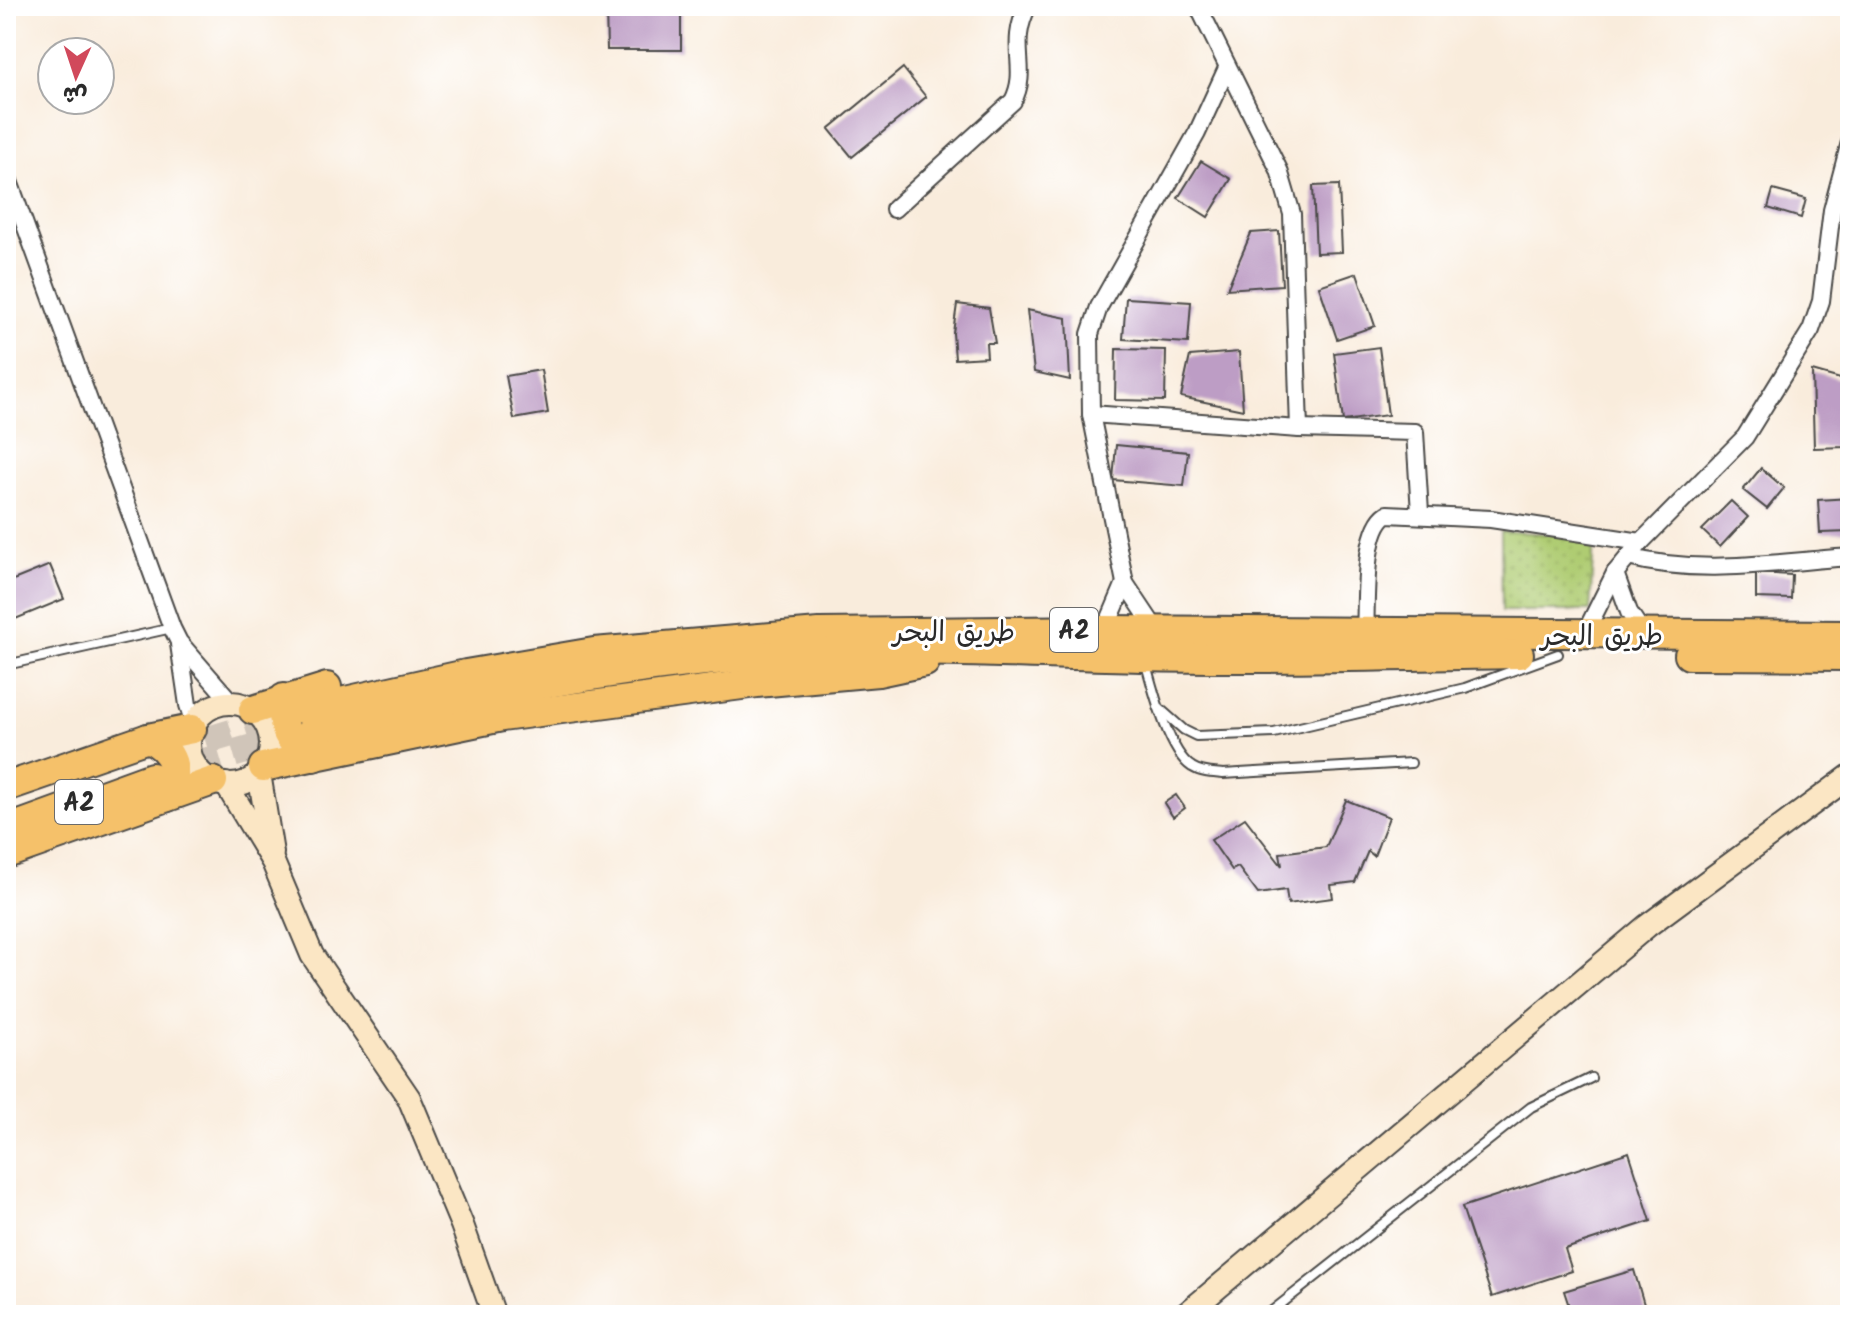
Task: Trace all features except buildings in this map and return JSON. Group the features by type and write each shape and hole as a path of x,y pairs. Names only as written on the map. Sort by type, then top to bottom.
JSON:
{"highway":[{"name":"طريق البحر","path":"304,724 466,674 594,652 725,639 886,631 1105,630 1584,635 1641,630 1850,635"},
{"name":"طريق البحر","path":"304,724 617,671 763,656 955,651 1144,657 1558,654 1850,656"},
{"path":"242,707 304,724 261,770"},
{"path":"6,854 154,767 193,727"},
{"path":"6,787 154,767 220,783"},
{"name":"A2","path":"6,812 154,767"},
{"name":"A2","path":"6,830 154,767"}],"main road":[{"path":"242,707 269,730 269,756 261,770 238,784 220,783 203,774 190,754 193,727 204,712 242,707"},
{"path":"261,770 273,862"},
{"path":"1185,1315 1647,926 1850,776"},
{"path":"220,783 273,862 312,955 391,1067 424,1129 494,1315"}],"street":[{"path":"894,209 1013,101 1020,80 1016,33 1028,6"},
{"path":"1198,6 1279,170 1292,214 1299,429"},
{"path":"1157,631 1125,583 1091,414 1089,350 1094,320 1197,133 1227,68"},
{"path":"1584,635 1615,573 1641,542 1745,437 1811,330 1821,301 1832,210 1850,142"},
{"path":"6,173 175,635 193,727"},
{"path":"1091,414 1299,429 1415,432 1420,513"},
{"path":"1365,634 1370,547 1375,527 1387,514 1420,513 1548,527 1641,542"},
{"path":"1628,557 1663,565 1706,567 1850,557"},
{"path":"1615,573 1641,630"},
{"path":"1105,630 1125,583"},
{"path":"175,635 242,707"}],"lane":[{"path":"1641,630 1743,623"},
{"path":"6,665 175,635"},
{"path":"1158,707 1184,730 1196,736 1274,733 1465,688 1558,654"},
{"path":"1144,657 1158,707 1184,760 1206,773 1411,763"},
{"path":"1267,1315 1531,1107 1591,1078"}],"green space":[{"path":"1501,531 1594,537 1590,611 1502,611"}],"tunnel":[{"path":"165,753 305,711"},
{"path":"153,777 311,731"}]}
